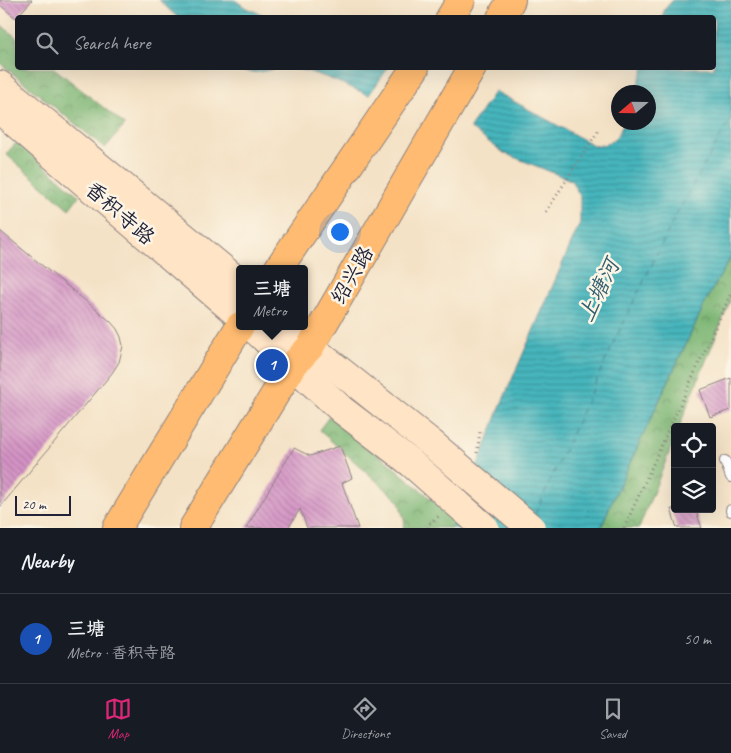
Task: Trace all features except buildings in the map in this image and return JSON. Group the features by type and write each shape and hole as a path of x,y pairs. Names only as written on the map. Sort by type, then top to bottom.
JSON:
{"main road":[{"path":"452,15 461,0"},
{"path":"503,15 511,0"},
{"path":"281,265 415,70"},
{"name":"绍兴路","path":"193,528 302,356 471,70"},
{"name":"香积寺路","path":"0,84 236,280"},
{"name":"香积寺路","path":"0,110 236,313"},
{"path":"117,528 238,330"},
{"path":"258,330 302,356 431,443 531,528"},
{"path":"290,330 302,356 342,410 410,462 485,528"}],"lane":[{"path":"725,460 731,477"}],"path":[{"path":"546,212 600,128"},
{"path":"624,528 731,293"}],"green space":[{"path":"0,24 15,36 15,70 56,70 125,125 105,148 0,63"},
{"path":"17,142 79,196 69,209 6,154"},
{"path":"731,257 731,299 681,423 671,423 671,448 639,528 602,528 612,501 708,297"},
{"path":"331,414 455,519 451,528 403,528 405,523 399,501 319,430"}],"water":[{"path":"159,0 235,0 246,8 264,15 175,15"},
{"name":"上塘河","path":"673,0 731,0 731,257 708,297 601,528 451,528 503,400 580,223 580,196 571,180 504,153 470,128 495,91 595,146 610,142 620,130 656,130 656,85 638,85 643,70 716,70 716,15 663,15 665,9"},
{"path":"243,70 269,70 262,72"},
{"path":"302,70 387,70 369,95"}],"ferry route":[{"path":"535,514 614,342 675,217 731,118"}],"place":[{"name":"三塘","path":"272,365"}]}
